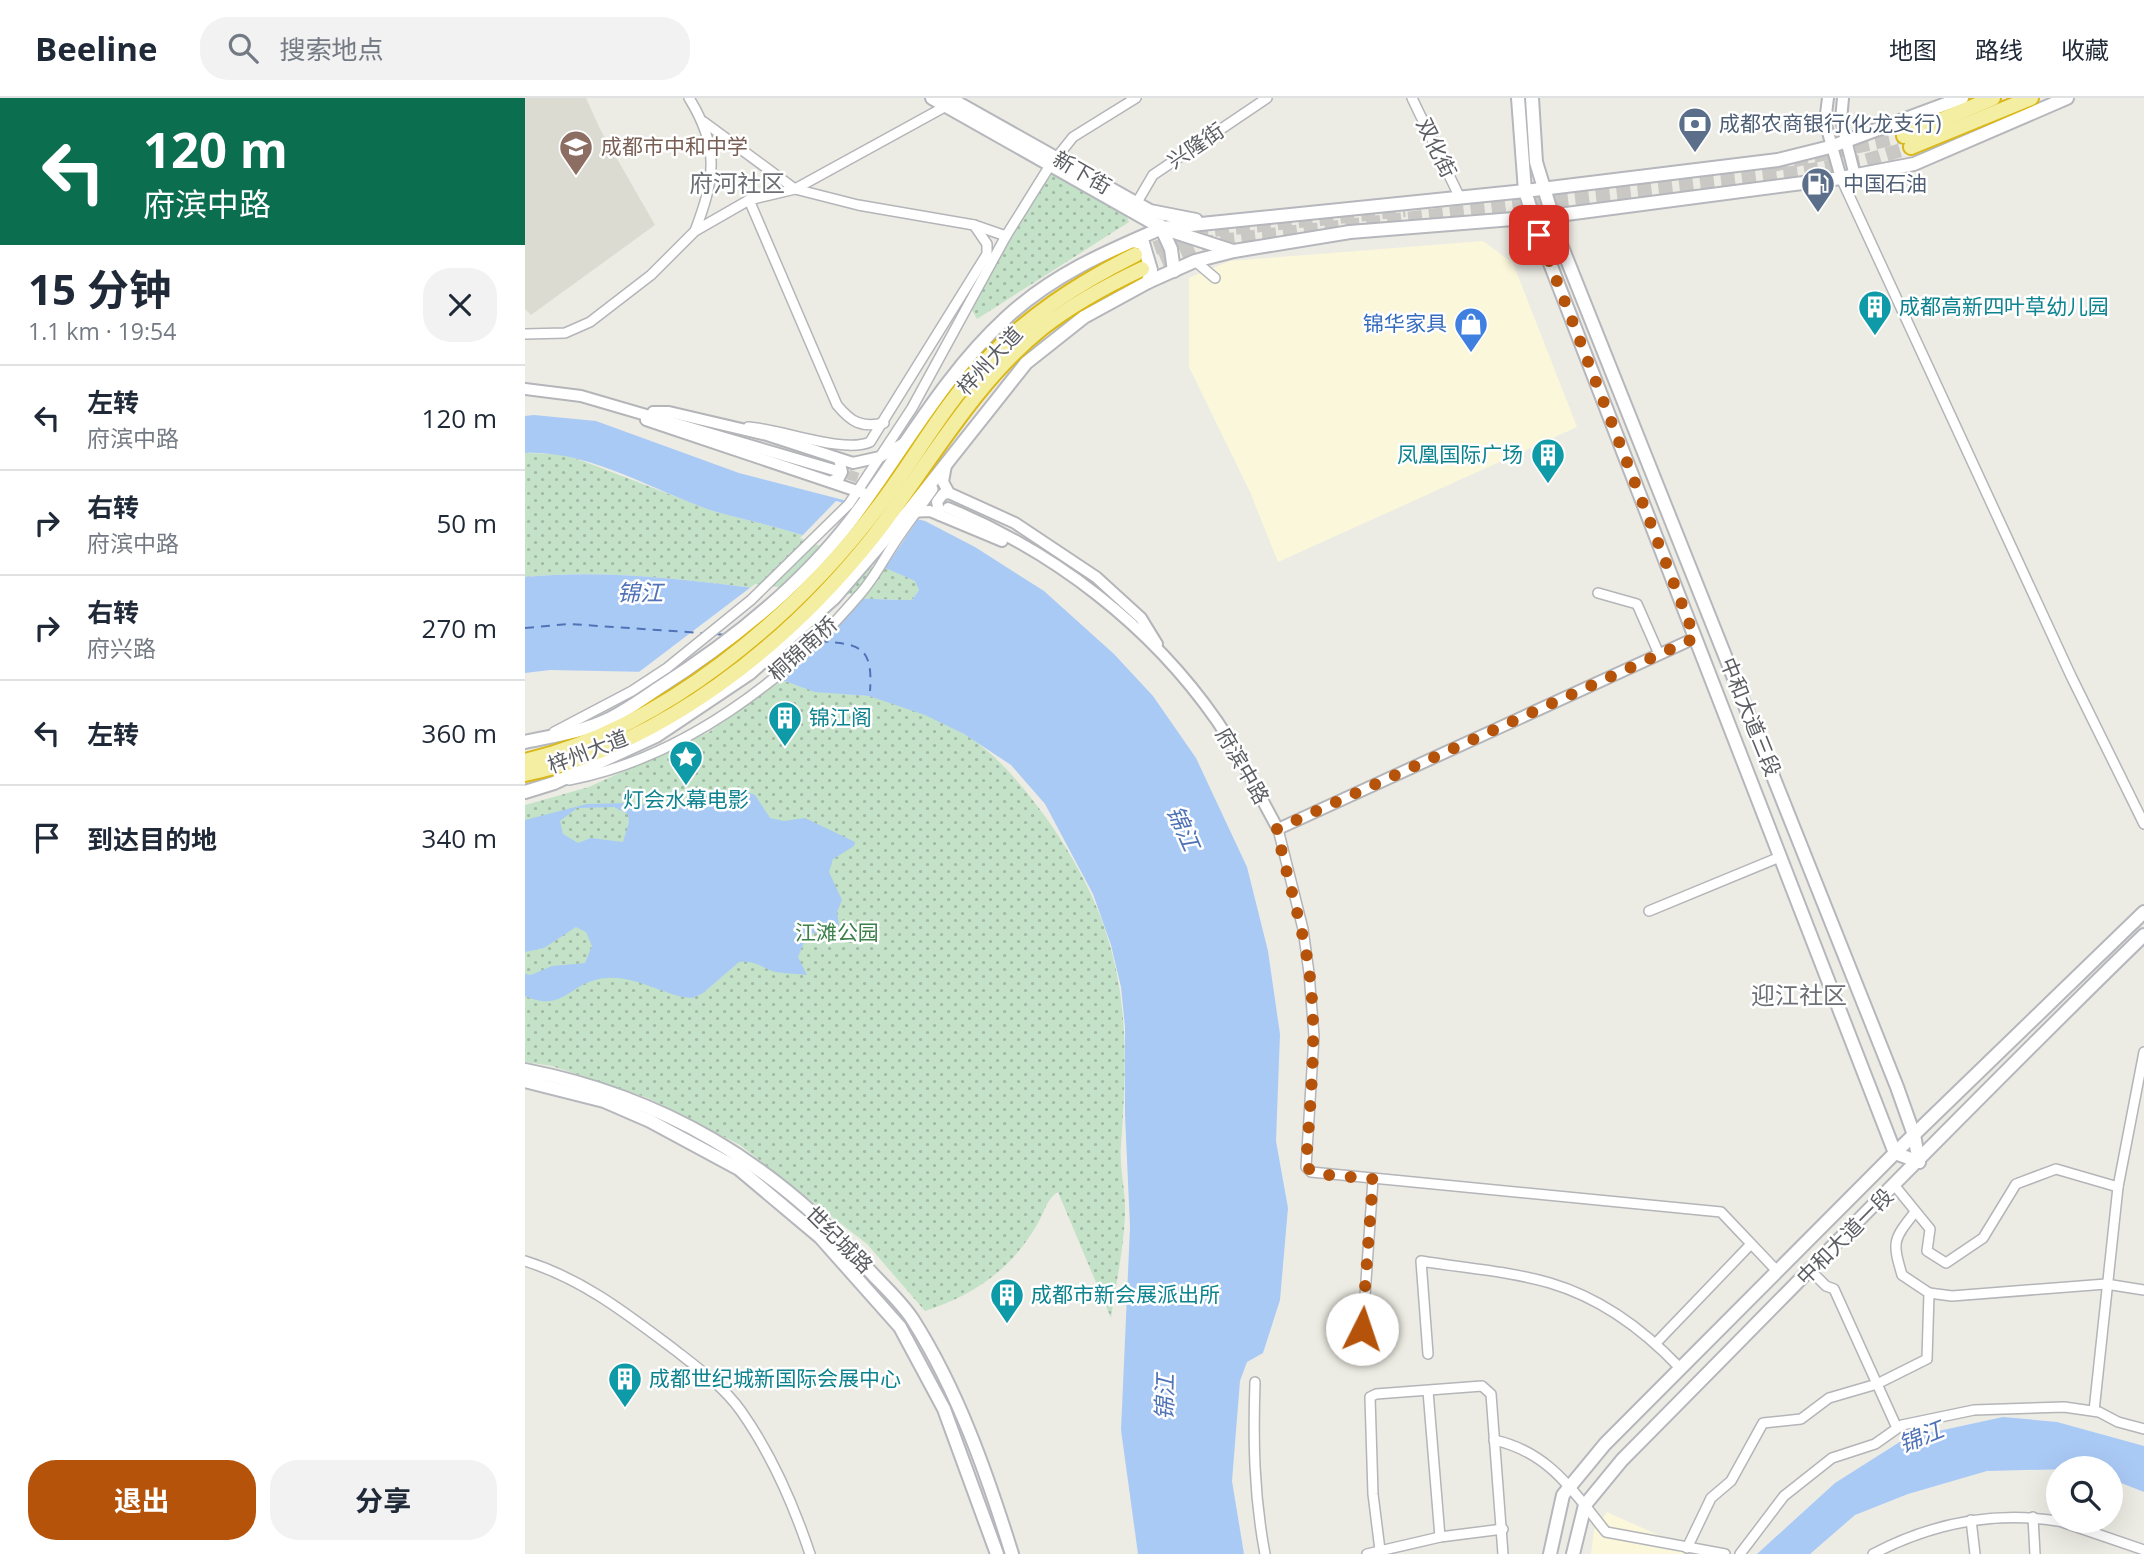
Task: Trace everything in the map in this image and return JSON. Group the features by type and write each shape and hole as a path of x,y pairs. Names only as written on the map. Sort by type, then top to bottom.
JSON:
{"highway":[{"path":"1993,98 1908,142 2031,98"},
{"name":"梓州大道","path":"904,511 955,397 1009,338 1082,281 1134,248"},
{"name":"梓州大道","path":"904,511 989,381 1014,354 1074,304 1145,275"},
{"name":"桐锦南桥","path":"644,714 731,656 773,621 812,583 904,511"},
{"name":"梓州大道","path":"525,761 585,743 644,714"},
{"name":"梓州大道","path":"525,774 578,759 644,714"}],"main road":[{"name":"新下街","path":"932,98 950,100 1162,229 1234,251"},
{"path":"1518,98 1525,191 1533,218 1895,1153 1919,1162"},
{"name":"中和大道三段","path":"1532,98 1537,162 1551,216 1914,1135 1919,1162"},
{"path":"1134,248 1162,229 1525,191 1778,160 1830,147 1962,98"},
{"path":"1145,275 1174,271 1195,261 1234,251 1350,232 1533,218 1855,176 1914,164 2067,98"},
{"name":"新下街","path":"1052,162 1150,211 1224,222"},
{"path":"1150,211 1171,249 1174,271"},
{"path":"525,792 554,783 644,714 806,570 953,376 1007,317 1054,281 1090,259 1134,248 1143,243 1151,271 1035,355 1002,390 945,468 904,511"},
{"name":"桐锦南桥","path":"644,714 750,673 834,598 904,511"},
{"path":"525,744 608,720 644,714"},
{"path":"525,744 585,743"},
{"path":"1551,1554 1563,1495 1605,1444 1895,1153 2144,912"},
{"name":"中和大道一段","path":"1573,1554 1585,1506 1622,1460 1919,1162 2020,1055 2144,935"},
{"name":"世纪城路","path":"525,1070 607,1090 653,1108 745,1157 830,1226 912,1318 958,1403 1012,1554"},
{"name":"世纪城路","path":"525,1081 604,1101 650,1121 740,1169 820,1237 900,1327 944,1409 997,1554"}],"street":[{"path":"689,98 703,122 713,173 710,190 695,231"},
{"path":"644,714 751,600 849,504 864,496 880,457 912,408 1006,236 1052,162 1073,137 1136,98"},
{"name":"兴隆街","path":"1136,204 1153,175 1267,98"},
{"name":"双化街","path":"1412,98 1460,198"},
{"path":"1828,98 1825,122 1841,178 2071,676 2144,824"},
{"path":"1843,98 1841,120 1855,176"},
{"path":"525,334 565,333 590,322 651,275 695,231 749,200 795,189 950,100"},
{"path":"703,122 795,189 858,205 974,225 1006,236"},
{"path":"749,200 837,405 855,424 884,423"},
{"path":"725,426 772,428 851,448 870,442 987,254 987,244 974,225"},
{"path":"1195,261 1215,278"},
{"path":"525,389 581,396 835,470 880,457 904,443"},
{"path":"636,411 669,412 725,426 835,470 864,496"},
{"path":"945,468 943,482 949,493"},
{"path":"944,511 937,502 943,494 949,493 1016,523 1096,577 1141,618 1166,658"},
{"name":"府滨中路","path":"904,511 944,511 974,519 1048,559 1101,598 1166,658 1219,723 1277,829 1302,926 1314,1036 1306,1167 1317,1174 1373,1179"},
{"name":"桐锦南桥","path":"554,783 590,776 661,749 713,721 761,687 825,631 867,586 904,511"},
{"path":"1598,593 1637,604 1659,654"},
{"path":"1277,829 1695,638"},
{"path":"1649,911 1780,857"},
{"path":"2094,1411 2118,1188 2144,1052"},
{"path":"1895,1186 1930,1229 1927,1251 1946,1263 1983,1238 2016,1184 2056,1169 2118,1188"},
{"path":"1361,1354 1373,1179 1721,1212 1777,1271"},
{"path":"1915,1212 1900,1231 1893,1248 1902,1275 1930,1293 1952,1296 2106,1284 2144,1290"},
{"path":"1656,1343 1751,1244"},
{"path":"525,1261 554,1270 611,1301 707,1375 739,1408 769,1455 794,1508 810,1554"},
{"path":"1428,1354 1422,1261 1550,1283 1607,1307 1656,1343 1681,1368"},
{"path":"1811,1271 1826,1286 1835,1289 1897,1428"},
{"path":"1687,1548 1711,1498 1731,1481 1763,1423 1801,1419 1829,1398 1877,1384 1927,1359 1930,1293"},
{"path":"1255,1382 1253,1455 1257,1513 1265,1554"},
{"path":"1380,1550 1373,1494 1370,1397 1376,1394 1482,1386 1489,1389 1503,1529 1503,1554"},
{"path":"1428,1391 1440,1538"},
{"path":"1740,1554 1794,1489 1832,1458 1875,1444 1902,1424 1974,1410 2064,1407 2094,1411 2144,1429"},
{"path":"1494,1440 1531,1451 1570,1485 1607,1531 1725,1554"},
{"path":"2033,1517 2035,1554"},
{"path":"1873,1554 1907,1536 1971,1520 2033,1517 2046,1519"},
{"path":"1971,1520 1975,1554"},
{"path":"1367,1554 1440,1538 1503,1529"},
{"path":"2094,1533 2144,1550"}],"shaded area":[{"name":"成都市中和中学","path":"525,98 586,98 600,129 655,225 531,315 525,309"},
{"path":"1483,241 1513,263 1577,427 1278,562 1250,492 1189,367 1189,278 1230,261"},
{"path":"1607,1512 1700,1554 1591,1554 1594,1530"}],"green space":[{"path":"1049,171 1125,212 1129,222 977,319 971,308"},
{"path":"525,453 560,454 713,511 797,533 916,581 919,590 912,600 815,595 622,575 525,577"},
{"name":"江滩公园","path":"782,680 815,690 893,701 917,710 974,741 998,760 1047,819 1093,898 1117,974 1125,1054 1121,1168 1125,1222 1111,1318 1058,1192 1048,1202 1028,1239 1004,1267 960,1297 925,1311 867,1244 740,1145 648,1098 552,1066 525,1062 525,805 589,787 709,732"}],"water":[{"name":"锦江","path":"525,416 596,421 739,473 925,521 975,547 1044,591 1114,654 1153,696 1196,758 1247,867 1268,951 1280,1034 1276,1141 1288,1208 1280,1300 1263,1353 1247,1362 1240,1381 1232,1481 1244,1554 1138,1554 1121,1430 1130,1227 1125,1115 1125,1027 1121,987 1111,945 1093,894 1045,804 1011,765 964,734 925,715 869,696 815,692 782,680 698,673 550,670 525,673 525,577 622,575 815,595 912,600 919,590 915,581 796,533 713,511 597,465 549,454 525,453"},
{"path":"738,789 755,795 770,818 784,821 805,818 855,842 854,846 833,859 829,872 842,900 837,912 840,933 836,936 821,931 807,935 798,957 807,975 776,972 752,963 739,962 703,993 693,998 616,978 594,980 559,999 549,1001 525,996 525,974 531,975 552,966 585,963 592,946 586,932 576,927 544,948 525,952 525,820 587,804 630,803 679,808 709,795","holes":["614,807 628,814 629,822 623,842 591,838 578,843 563,834 560,821 577,808"]},
{"name":"锦江","path":"2003,1417 2057,1422 2144,1446 2144,1492 2123,1484 2123,1456 2046,1456 2046,1470 1987,1471 1908,1494 1855,1515 1810,1554 1757,1554 1835,1483 1906,1438"}],"pier":[{"path":"836,501 916,522 883,571 800,538"},
{"path":"755,584 834,594 864,594 769,682 635,675"}],"ferry route":[{"path":"525,628 569,624 702,633"},
{"path":"715,634 726,635"},
{"path":"795,640 810,641"},
{"path":"819,641 845,644 861,651 869,665 870,691"}],"tunnel":[{"path":"1773,165 1904,136"},
{"path":"1142,269 1203,243 1800,172 1865,161 1911,147"},
{"path":"1135,255 1204,231 1405,210"},
{"path":"834,470 899,491"}],"place":[{"name":"成都农商银行(化龙支行)","path":"1695,154"},
{"name":"成都市中和中学","path":"576,177"},
{"name":"中国石油","path":"1818,214"},
{"name":"成都高新四叶草幼儿园","path":"1875,337"},
{"name":"锦华家具","path":"1471,354"},
{"name":"凤凰国际广场","path":"1548,485"},
{"name":"锦江阁","path":"785,748"},
{"name":"灯会水幕电影","path":"686,787"},
{"name":"成都市新会展派出所","path":"1007,1325"},
{"name":"成都世纪城新国际会展中心","path":"625,1409"}],"district":[{"name":"府河社区","path":"737,184"},
{"name":"迎江社区","path":"1799,996"}],"route":[{"path":"1362,1329 1373,1179 1317,1174 1306,1167 1314,1036 1309,973 1302,926 1277,829 1695,638 1539,235"}]}
